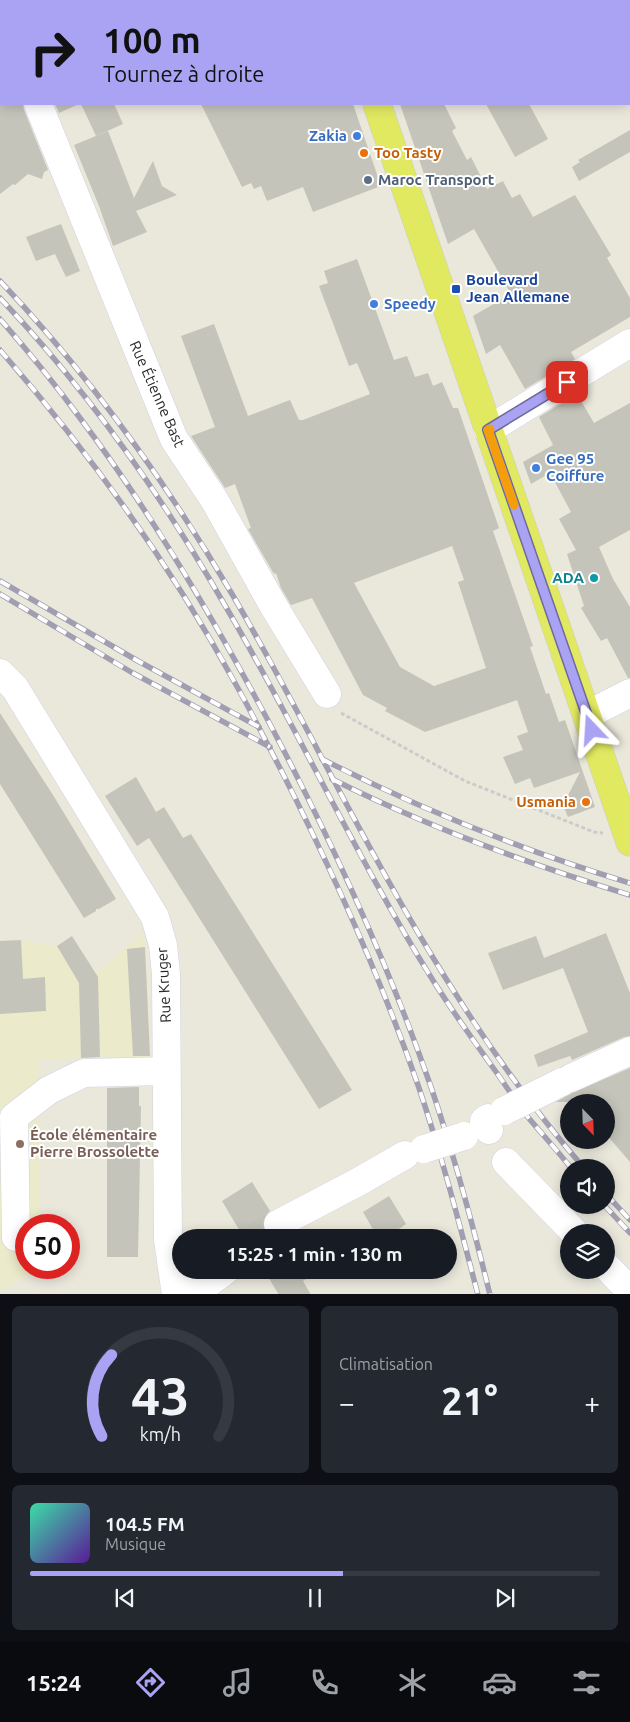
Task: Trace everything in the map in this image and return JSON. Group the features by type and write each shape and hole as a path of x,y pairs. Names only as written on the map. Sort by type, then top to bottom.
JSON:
{"main road":[{"path":"377,105 629,839"}],"street":[{"name":"Rue Étienne Bast","path":"38,105 174,439 215,501 273,605 327,694"},
{"path":"488,430 630,343"},
{"name":"Rue Kruger","path":"0,673 20,695 155,917 162,945 166,974 168,1240 185,1291"},
{"path":"587,715 630,693"},
{"path":"289,1229 358,1182 415,1152 486,1124 566,1080 630,1051"},
{"path":"16,1214 14,1117 49,1090 84,1073 166,1071"},
{"path":"506,1162 566,1224"},
{"path":"615,1275 630,1291"},
{"path":"185,1291 199,1279"},
{"path":"185,1291 208,1279"}],"path":[{"path":"327,694 340,713 465,781 594,832 629,839"}],"shaded area":[{"name":"École élémentaire Pierre Brossolette","path":"144,933 150,1060 82,1063 81,1058 39,1060 39,1214 15,1214 15,1279 21,1279 0,1291 0,941 21,940 57,946 81,985"}],"building":[{"path":"0,105 23,105 48,170 44,172 42,179 28,174 0,194"},
{"path":"55,105 77,105 59,113"},
{"path":"81,105 114,105 123,124 96,136"},
{"path":"201,105 353,105 381,186 313,212 303,187 267,201 261,186 254,189 251,183 242,187"},
{"path":"400,105 444,105 456,128 452,131 467,160 471,157 487,189 503,181 512,198 520,194 533,217 575,195 611,255 607,258 630,298 630,317 571,352 575,359 525,389 500,345 486,354 473,316 511,294 474,229 448,244"},
{"path":"487,105 530,105 548,139 515,157"},
{"path":"630,130 630,152 579,181 572,167 580,162 578,160"},
{"path":"108,131 134,198 153,161 162,186 177,195 136,211 147,232 113,246 74,145"},
{"path":"61,224 80,271 66,277 55,254 36,261 26,237"},
{"path":"357,259 394,360 407,356 415,377 428,373 433,386 442,382 453,408 458,408 499,528 493,531 533,646 530,647 546,694 549,693 559,722 565,720 595,807 568,817 563,805 580,772 534,788 530,778 515,784 503,757 523,750 517,736 528,732 517,700 425,732 385,711 387,708 363,695 312,598 291,605 281,588 276,573 274,574 248,529 251,528 235,484 225,488 191,436 215,427 181,336 214,324 248,416 290,400 299,420 303,420 370,394 357,363 349,366 319,286 328,283 324,271","holes":["452,546 464,580 458,582 486,668 434,686 400,667 354,583"]},
{"path":"577,394 594,423 630,403 630,530 599,547 613,579 630,607 630,678 628,678 607,638 601,641 581,608 584,606 567,554 576,550 559,519 571,512 550,473 531,484 523,462 553,445 539,417"},
{"path":"0,713 53,795 116,899 96,909 96,911 84,918 0,784"},
{"path":"136,777 156,812 164,807 183,838 191,834 352,1090 319,1109 149,838 137,846 105,796"},
{"path":"606,933 630,993 630,1036 572,1060 570,1056 538,1067 534,1055 588,1032 563,968 503,990 488,953 536,936 544,958"},
{"path":"72,936 98,977 100,1057 81,1058 79,983 57,946"},
{"path":"21,940 23,979 45,977 46,1011 0,1014 0,941"},
{"path":"145,947 150,1056 133,1056 127,949"},
{"path":"630,1068 630,1162 615,1144 615,1094 570,1094"},
{"path":"139,1087 139,1106 141,1106 138,1257 107,1257 107,1088"},
{"path":"252,1182 270,1211 265,1216 262,1224 263,1229 239,1229 222,1201"},
{"path":"389,1196 406,1224 399,1229 373,1229 363,1212"},
{"path":"269,1279 306,1279 303,1281 310,1294 278,1294"}],"tunnel":[{"path":"269,1229 278,1224"}],"railway":[{"path":"0,281 96,392 181,511 257,637 374,855 441,971 498,1058 576,1159"},
{"path":"0,298 63,369 92,406 174,521 250,649 353,841 434,982 523,1110 564,1159"},
{"path":"0,319 71,405 158,530 228,648 295,772 338,860 397,995 431,1087 455,1164 490,1294"},
{"path":"0,350 65,428 156,552 210,639 247,704 280,768 319,846 389,1006 419,1088 435,1139 478,1294"},
{"path":"0,581 138,661 259,727"},
{"path":"0,594 131,672 270,747"},
{"path":"322,759 397,795 473,828 590,871 630,883"},
{"path":"332,779 442,829 554,871 630,895"},
{"path":"615,1204 630,1220"},
{"path":"612,1214 630,1233"}],"slow traffic":[{"path":"490,429 488,430 514,505"}],"place":[{"name":"Zakia","path":"357,136"},
{"name":"Too Tasty","path":"364,153"},
{"name":"Maroc Transport","path":"368,180"},
{"name":"Boulevard Jean Allemane","path":"456,289"},
{"name":"Speedy","path":"374,304"},
{"name":"Gee 95 Coiffure","path":"536,468"},
{"name":"ADA","path":"594,578"},
{"name":"Usmania","path":"586,802"},
{"name":"École élémentaire Pierre Brossolette","path":"20,1144"}],"route":[{"path":"567,382 488,430 592,730"}]}
